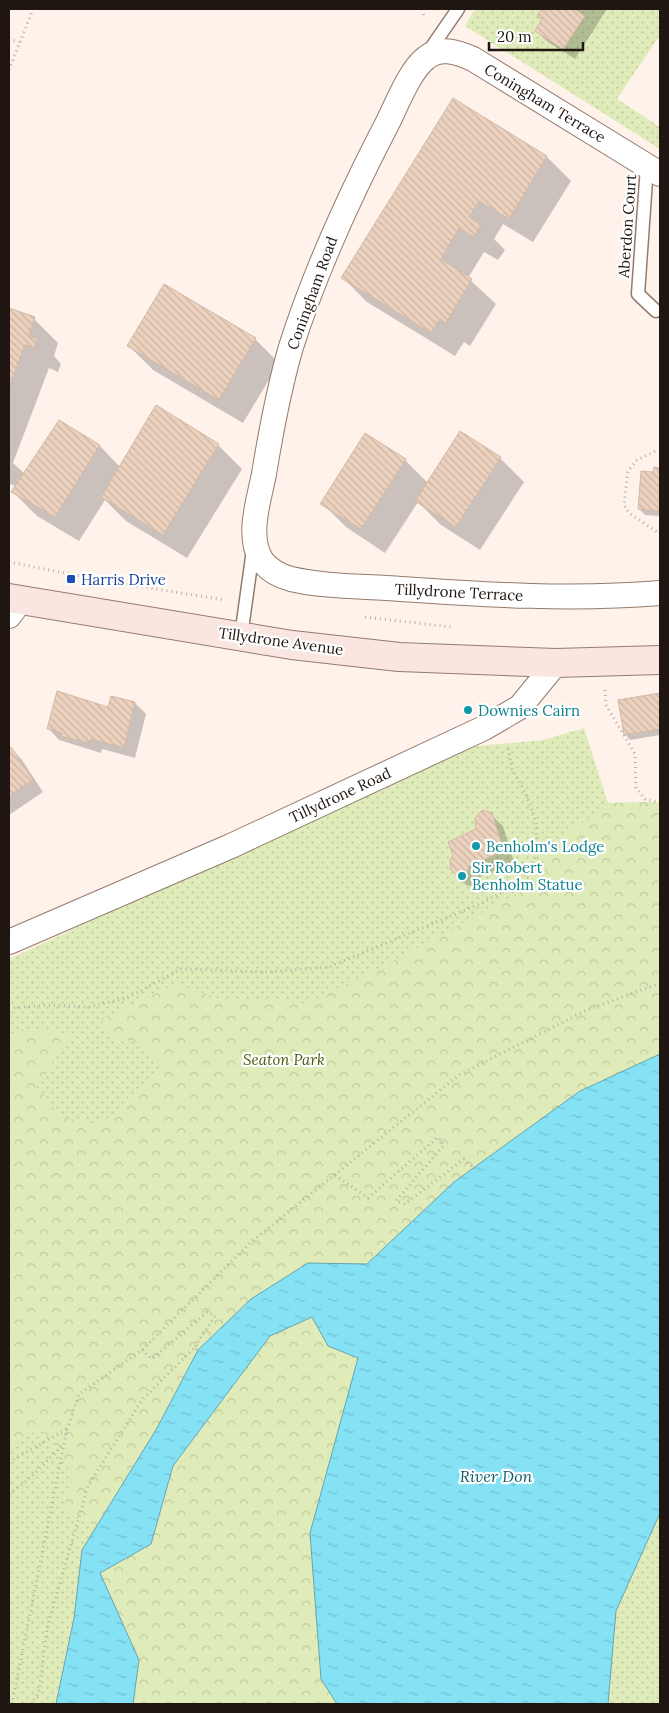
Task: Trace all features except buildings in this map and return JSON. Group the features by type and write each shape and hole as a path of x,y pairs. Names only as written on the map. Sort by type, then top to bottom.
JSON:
{"main road":[{"name":"Tillydrone Avenue","path":"13,605 241,636 292,645 399,657 556,663"},
{"path":"556,663 660,660"}],"street":[{"name":"Coningham Terrace","path":"424,59 436,52 448,51 473,59 654,170"},
{"name":"Coningham Road","path":"259,554 259,499 278,399 307,300 345,208 409,82 424,59"},
{"name":"Tillydrone Terrace","path":"259,554 274,572 291,579 368,586 572,597 660,593"},
{"name":"Tillydrone Road","path":"9,942 231,846 484,728 520,707 556,663"}],"lane":[{"path":"424,59 458,9"},
{"name":"Aberdon Court","path":"654,170 638,294 656,311"},
{"name":"Coningham Road","path":"241,636 259,554"}],"path":[{"path":"9,70 33,9"},
{"path":"9,39 19,42"},
{"path":"660,451 656,451 632,465 628,471 624,505 629,513 660,534"},
{"path":"603,662 606,705 635,754 636,788 645,799 660,802"},
{"path":"9,1008 47,1005 89,1007 129,997 181,969 268,972 329,967 397,940 508,889 526,873 537,854 536,822 526,794 512,769 508,742 520,707"},
{"path":"12,1704 67,1429 79,1394 142,1350 251,1242 459,1075 586,1010 660,983"},
{"path":"335,1175 368,1198 438,1137 444,1145 396,1201 405,1204 464,1159 474,1168"},
{"path":"31,1704 39,1692 47,1628 88,1486 141,1401 194,1348 215,1316 207,1312 152,1359 142,1350"},
{"path":"194,1348 198,1350"},
{"path":"9,1462 67,1429"},
{"path":"9,1494 29,1479 64,1444"}],"green space":[{"path":"475,9 660,9 660,35 617,99 660,127 660,149 465,26"},
{"name":"Seaton Park","path":"584,728 608,803 660,802 660,1054 580,1091 454,1182 367,1264 308,1263 157,1428 82,1550 74,1618 56,1704 9,1704 9,959 466,747 543,740"},
{"name":"Seaton Park","path":"660,802 660,1054 580,1091 454,1182 367,1264 308,1263 198,1350 157,1428 96,1526 63,1510 74,1476 41,1427 9,1449 9,1045 22,1029 72,1034 37,1087 61,1117 98,1124 128,1106 163,1065 141,1043 109,1037 101,1019 176,984 220,999 309,1003 395,960 526,889 557,843 608,803"},
{"path":"312,1317 328,1346 358,1358 310,1533 321,1679 337,1704 133,1704 139,1660 100,1573 151,1544 173,1466 270,1336"},
{"path":"660,1513 660,1704 608,1704 616,1611"}],"water":[{"name":"River Don","path":"660,1054 660,1513 616,1611 608,1704 337,1704 321,1679 310,1533 358,1358 328,1346 312,1317 270,1336 173,1466 151,1544 100,1573 139,1660 133,1704 56,1704 74,1618 82,1550 157,1428 198,1350 251,1299 308,1263 367,1264 454,1182 580,1091"}],"place":[{"name":"Harris Drive","path":"71,579"},
{"name":"Downies Cairn","path":"468,710"},
{"name":"Benholm's Lodge","path":"476,846"},
{"name":"Sir Robert Benholm Statue","path":"462,876"}]}
